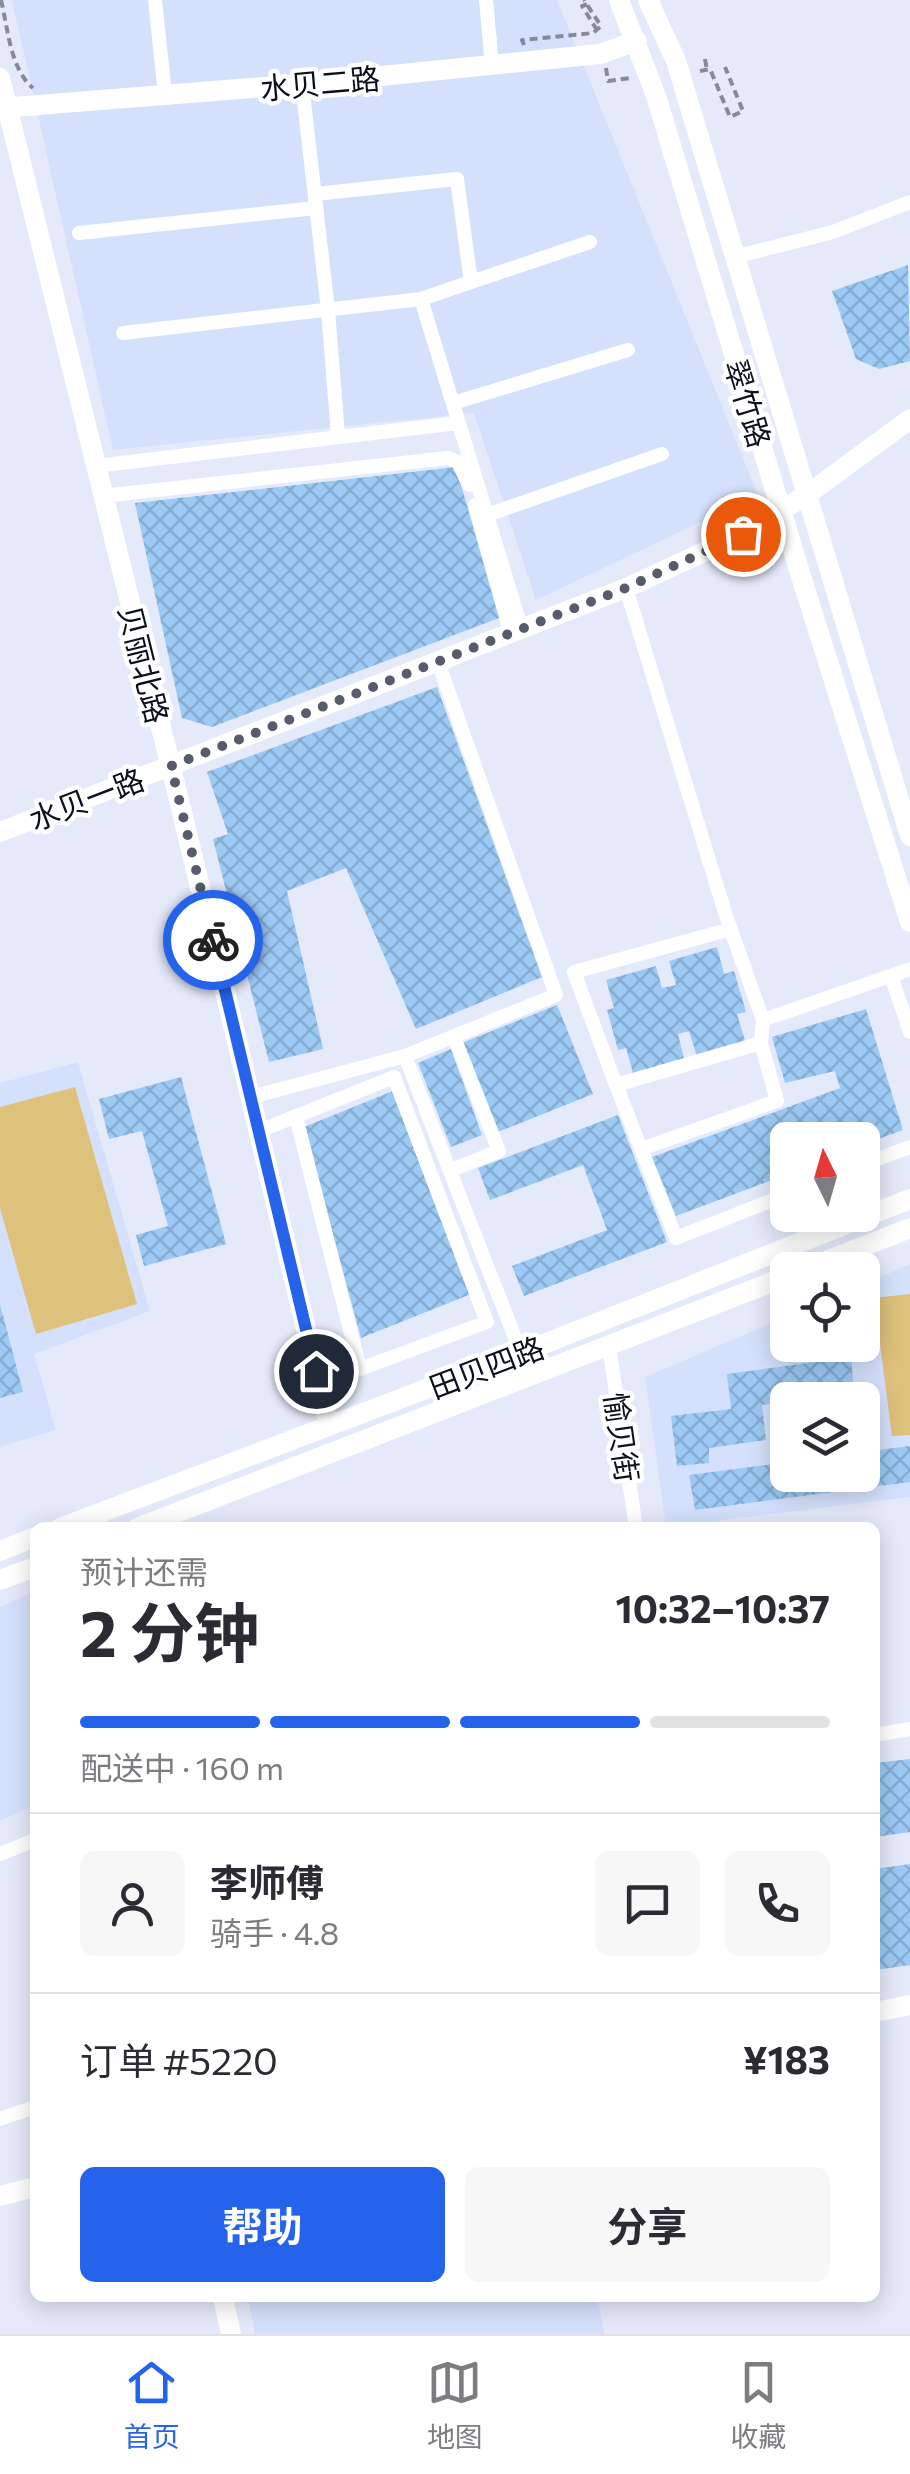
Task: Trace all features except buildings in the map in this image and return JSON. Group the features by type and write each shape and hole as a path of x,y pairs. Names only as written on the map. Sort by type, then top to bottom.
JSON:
{"main road":[{"name":"翠竹路","path":"619,0 637,41 910,922"},
{"name":"翠竹路","path":"648,0 676,61 910,836"},
{"name":"水贝二路","path":"4,108 600,54 637,41"},
{"name":"贝丽北路","path":"0,78 4,108 171,766 329,1426"},
{"name":"水贝一路","path":"0,832 626,588 743,534 808,494 910,419"},
{"name":"田贝四路","path":"880,1212 910,1199"},
{"path":"849,1252 910,1228"},
{"name":"田贝四路","path":"76,1522 830,1232"},
{"path":"859,1232 864,1246"},
{"name":"田贝四路","path":"153,1522 770,1283"},
{"path":"0,1551 30,1540"},
{"path":"0,1580 30,1568"},
{"path":"880,2011 910,2005"},
{"path":"0,2196 30,2188"},
{"path":"224,2302 231,2334"}],"street":[{"path":"155,0 164,95"},
{"path":"486,0 492,65"},
{"path":"302,84 338,436"},
{"path":"80,234 457,179 471,282"},
{"path":"734,257 833,232 910,202"},
{"path":"122,332 420,299 590,242"},
{"path":"420,299 487,515 516,632"},
{"path":"452,404 628,350"},
{"path":"95,466 458,423"},
{"path":"487,515 662,454"},
{"path":"102,496 448,458 458,462 466,476 516,632"},
{"path":"626,588 730,929 763,1020 762,1043 777,1101 641,1149"},
{"path":"251,1097 405,1056 556,995 438,662"},
{"path":"730,929 574,972 676,1238 770,1201"},
{"path":"763,1020 910,969"},
{"path":"890,976 910,1032"},
{"path":"451,1170 499,1151 454,1037"},
{"path":"616,1085 762,1043"},
{"path":"405,1056 521,1353"},
{"path":"259,1132 394,1077 487,1322 360,1370 296,1117"},
{"path":"880,1158 910,1146"},
{"path":"807,1232 810,1239"},
{"name":"愉贝街","path":"610,1346 635,1522"},
{"path":"880,1734 910,1730"},
{"path":"0,1854 30,1842"},
{"path":"0,2119 30,2109"}],"path":[{"path":"1,0 20,72 34,89 44,90"},
{"path":"524,46 603,39 584,5"},
{"path":"705,59 730,117 743,111 725,67"}],"shaded area":[{"path":"12,0 557,0 758,495 536,600 474,413 113,450"},
{"path":"78,1062 150,1311 34,1354 56,1430 0,1447 0,1083"},
{"path":"75,1087 137,1304 36,1334 0,1208 0,1107"},
{"path":"910,1264 910,1497 707,1522 665,1522 645,1377 770,1323 770,1362 880,1362 880,1277"},
{"path":"910,1294 910,1435 892,1436 880,1344 880,1297"},
{"path":"30,1593 30,1807 0,1821 0,1607"},
{"path":"249,2302 598,2302 605,2334 255,2334"}],"way so far":[{"path":"213,940 171,766 626,588 743,534"}],"route":[{"path":"213,940 316,1371"}]}
